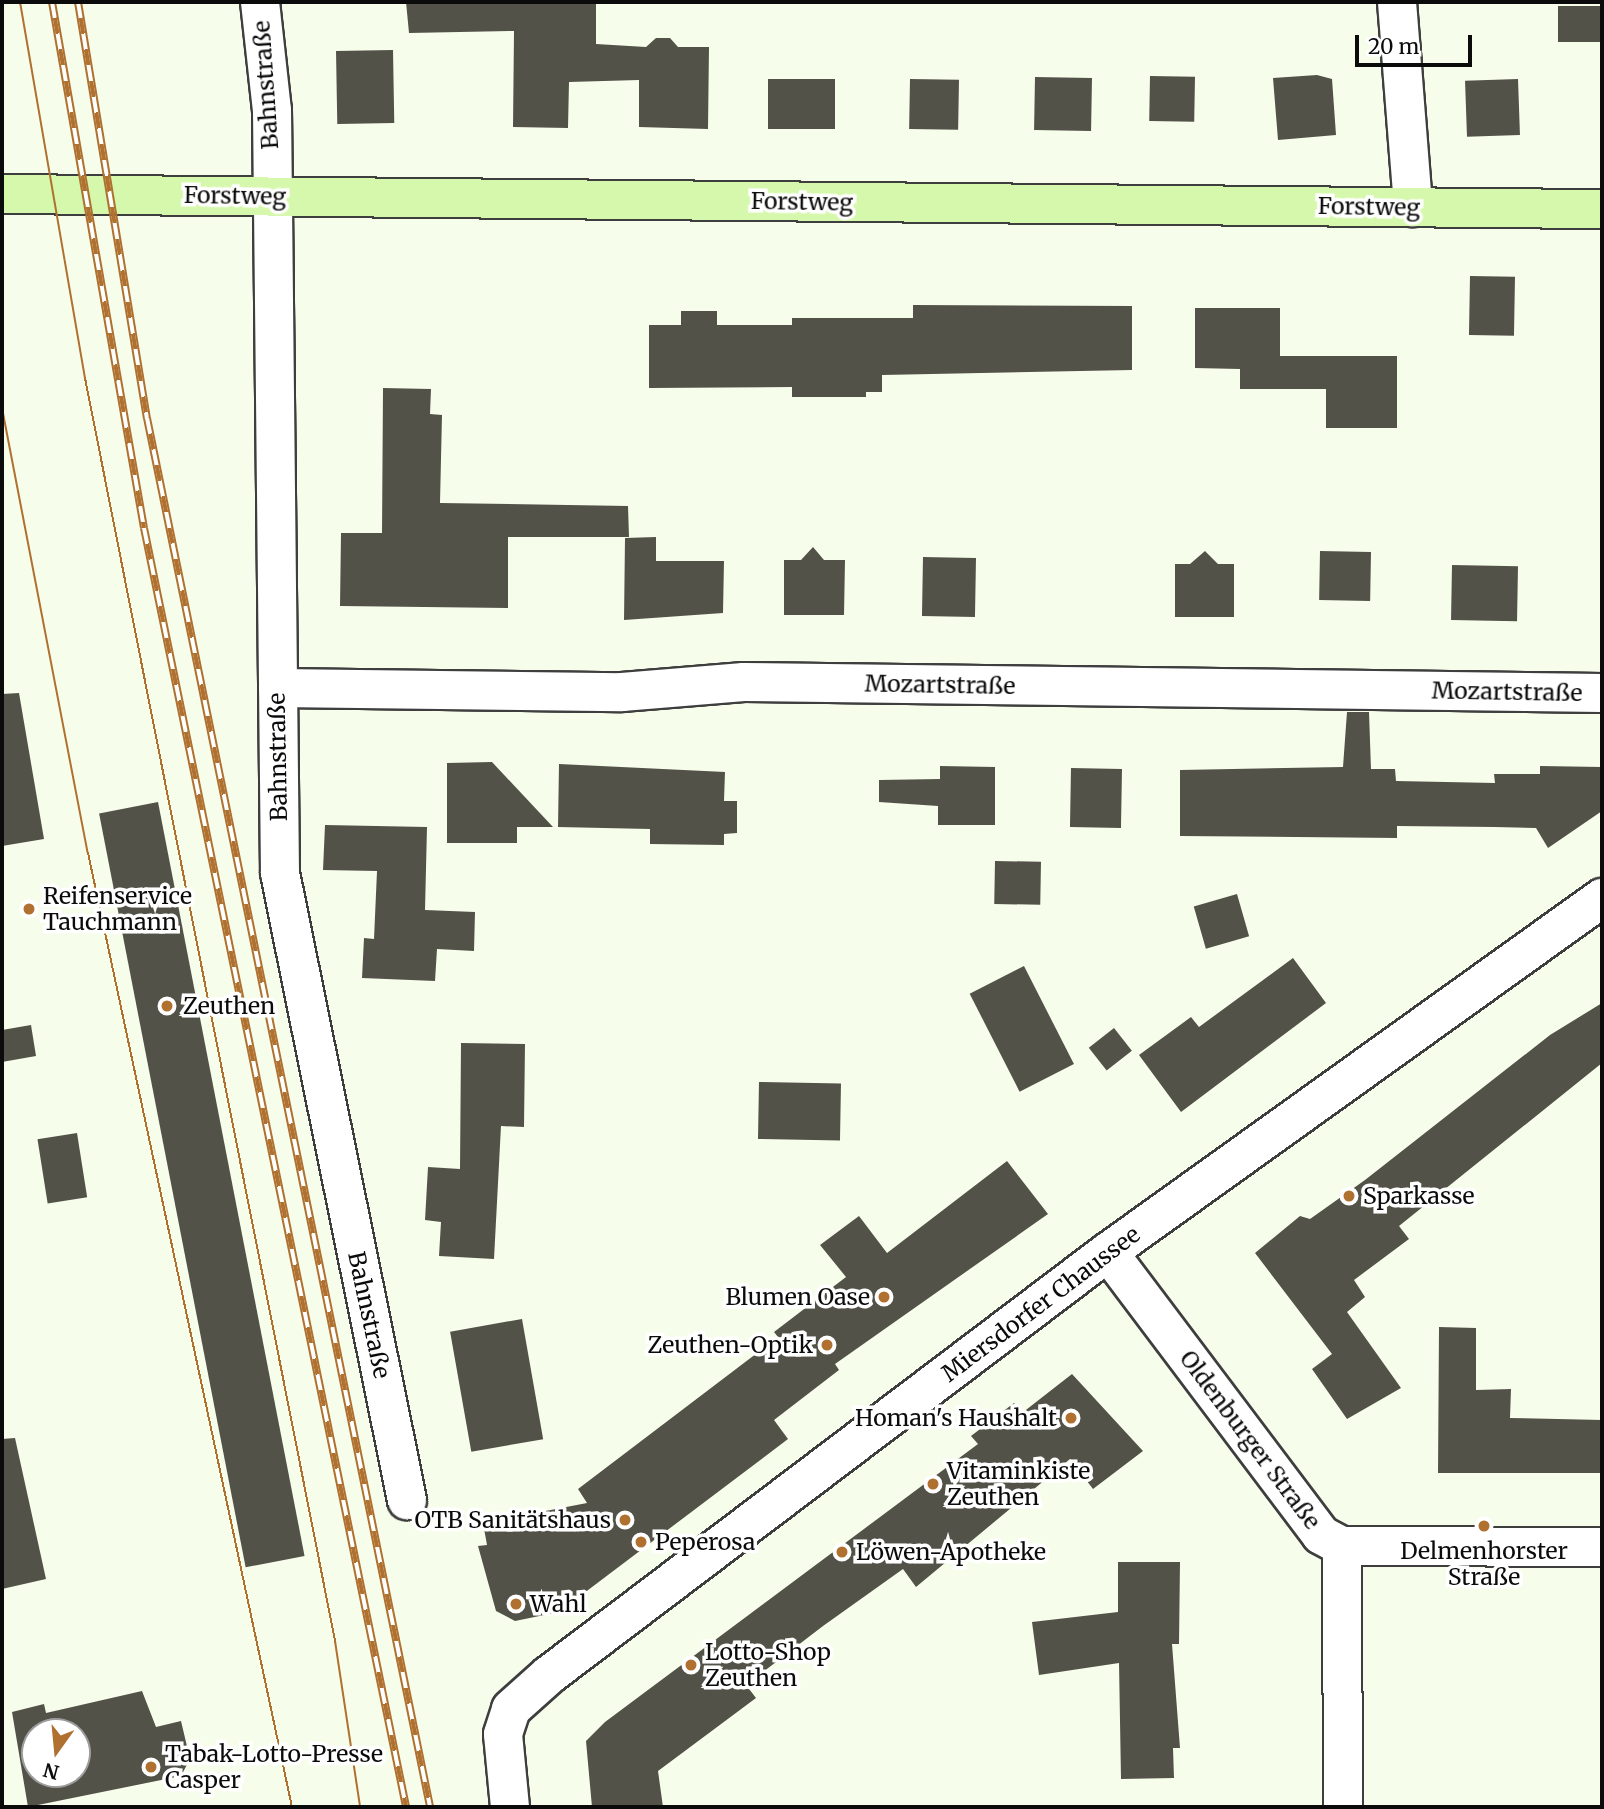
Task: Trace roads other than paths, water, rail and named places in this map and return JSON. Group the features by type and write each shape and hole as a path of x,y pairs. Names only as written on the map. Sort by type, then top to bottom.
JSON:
{"main road":[{"name":"Forstweg","path":"2,194 1602,209"}],"street":[{"name":"Bahnstraße","path":"260,2 272,110 278,688 286,914 407,1500"},
{"path":"1397,2 1413,208"},
{"name":"Mozartstraße","path":"278,688 622,692 744,682 1602,693"},
{"name":"Miersdorfer Chaussee","path":"510,1807 503,1734 511,1709 549,1675 703,1565 1108,1252 1602,898"},
{"name":"Oldenburger Straße","path":"1108,1252 1321,1535 1342,1546 1343,1807"},
{"path":"1342,1546 1602,1547"}],"tram line":[{"path":"20,2 85,378 335,1641 360,1807"},
{"path":"2,408 88,853 292,1807"}],"railway":[{"path":"52,2 144,528 406,1807"},
{"path":"78,2 147,418 430,1807"}],"place":[{"name":"Reifenservice Tauchmann","path":"29,909"},
{"name":"Zeuthen","path":"167,1006"},
{"name":"Sparkasse","path":"1349,1196"},
{"name":"Blumen Oase","path":"884,1297"},
{"name":"Zeuthen-Optik","path":"827,1345"},
{"name":"Homan's Haushalt","path":"1071,1418"},
{"name":"Vitaminkiste Zeuthen","path":"933,1484"},
{"name":"OTB Sanitätshaus","path":"625,1520"},
{"name":"Delmenhorster Straße","path":"1484,1526"},
{"name":"Peperosa","path":"641,1542"},
{"name":"Löwen-Apotheke","path":"842,1552"},
{"name":"Wahl","path":"516,1604"},
{"name":"Lotto-Shop Zeuthen","path":"691,1665"},
{"name":"Tabak-Lotto-Presse Casper","path":"151,1767"}]}
